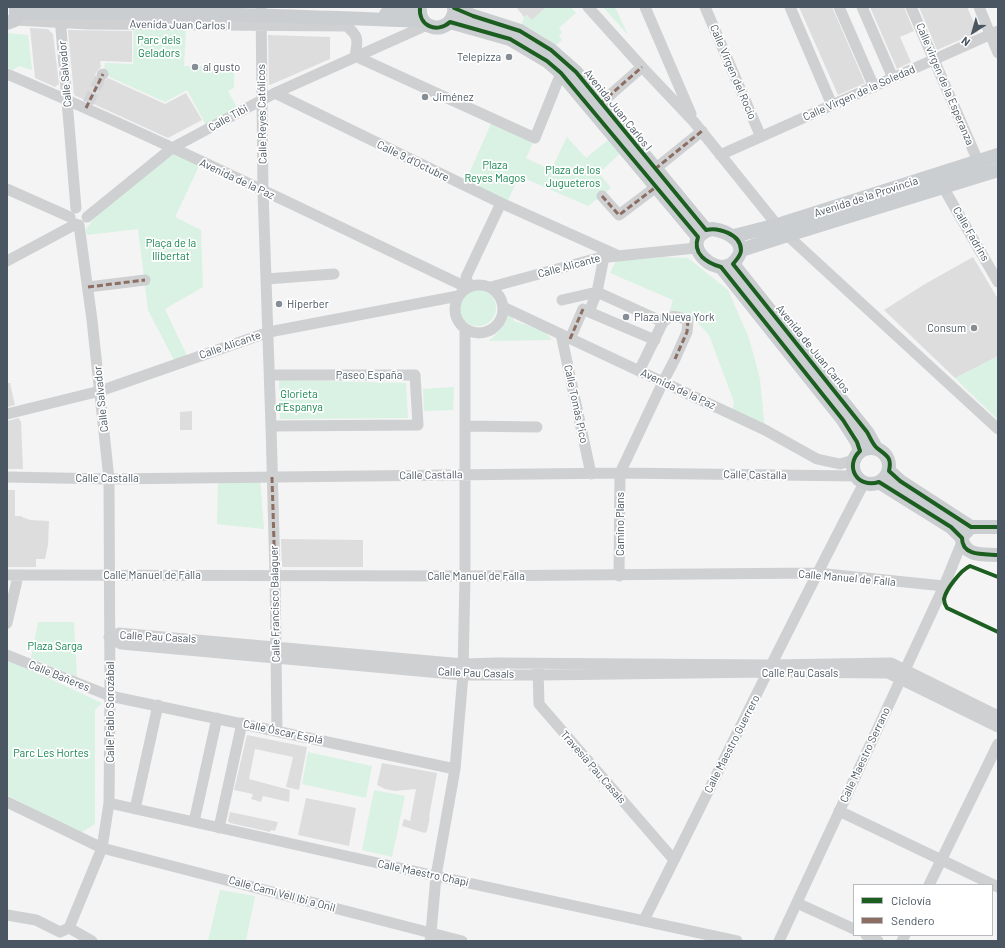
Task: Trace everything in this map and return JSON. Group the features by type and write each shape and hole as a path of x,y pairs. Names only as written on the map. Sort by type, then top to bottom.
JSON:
{"main road":[{"name":"Avenida Juan Carlos I","path":"14,16 60,17 78,10 125,10 342,21 362,19 404,11 413,7"},
{"path":"420,7 420,13 425,23"},
{"name":"Avenida Juan Carlos I","path":"362,19 425,23 437,28 442,27 453,12"},
{"name":"Avenida Juan Carlos I","path":"453,12 510,39 547,61 561,73 700,239"},
{"name":"Avenida Juan Carlos I","path":"453,12 473,16 520,31 552,50 576,72 655,169 700,239"},
{"name":"Avenida de la Provincia","path":"734,236 981,168 998,155"},
{"name":"Avenida de la Provincia","path":"981,168 998,170"},
{"name":"Avenida de la Provincia","path":"741,250 941,180"},
{"path":"712,229 734,236 739,243 741,250 739,257 727,266 707,262 700,256 700,239 712,229"},
{"name":"Avenida de Juan Carlos","path":"727,266 867,432 876,448"},
{"name":"Avenida de Juan Carlos","path":"727,266 843,420 857,442 857,455"},
{"path":"865,448 876,448 882,450 888,457 890,467 883,480 874,484 860,479 853,471 857,455 865,448"},
{"path":"889,471 965,536 966,548 973,553 998,555"},
{"path":"879,482 965,536 998,528"}],"street":[{"path":"588,7 702,131 777,225"},
{"path":"645,7 694,122"},
{"name":"Calle Virgen del Rocío","path":"705,7 761,137"},
{"path":"790,7 832,105"},
{"path":"839,7 874,87"},
{"path":"862,7 893,78"},
{"name":"Calle virgen de la Esperanza","path":"911,7 981,168"},
{"path":"978,7 994,33 998,53"},
{"name":"Avenida Juan Carlos I","path":"60,17 261,16"},
{"name":"Calle Reyes Católicos","path":"261,16 263,190 269,332 272,477"},
{"name":"Calle Salvador","path":"60,17 78,218 88,287 109,479 109,575"},
{"path":"342,21 355,34 358,43 355,56 535,138 561,73"},
{"name":"Calle Tibi","path":"7,261 78,218 172,148 262,99 425,23"},
{"name":"Calle Virgen de la Soledad","path":"720,155 994,33"},
{"path":"601,103 642,67"},
{"name":"Avenida de la Paz","path":"7,74 67,100 87,106 172,148 468,287"},
{"name":"Calle 9 d'Octubre","path":"275,93 501,203 619,256"},
{"path":"655,169 702,131"},
{"name":"Calle Fadrins","path":"941,180 998,282"},
{"path":"602,196 619,214 656,187"},
{"path":"7,189 78,218"},
{"path":"468,287 466,277 501,203"},
{"path":"787,235 998,429"},
{"name":"Calle Alicante","path":"491,288 598,258 619,256 700,239"},
{"path":"604,257 596,292 589,312 655,340"},
{"path":"266,279 334,274"},
{"path":"88,287 145,280"},
{"path":"483,284 491,288 501,299 503,307 502,316 498,324 492,330 485,333 476,333 465,329 459,324 455,316 454,307 458,296 462,291 474,285 483,284"},
{"path":"562,300 596,292 663,322"},
{"name":"Calle Alicante","path":"7,414 100,391 269,332 458,296"},
{"name":"Avenida de la Paz","path":"503,307 765,430 817,459 840,464 857,455"},
{"path":"566,336 583,309"},
{"path":"620,473 687,332 688,320 674,316 668,317 663,322 639,371"},
{"path":"430,937 436,876 455,768 463,669 465,576 465,329"},
{"name":"Calle Tomás Pico","path":"566,336 591,474"},
{"name":"Paseo España","path":"270,375 414,375 418,425 271,426"},
{"path":"465,426 537,427"},
{"name":"Calle Castalla","path":"7,477 109,479 620,473 860,479"},
{"name":"Camino Plans","path":"620,473 620,576"},
{"name":"Calle Francisco Balaguer","path":"272,477 275,575 276,731"},
{"name":"Calle Maestro Guerrero","path":"644,920 817,573 860,479"},
{"name":"Calle Maestro Serrano","path":"780,941 902,674 944,586 965,536"},
{"path":"951,569 973,553"},
{"name":"Calle Manuel de Falla","path":"12,576 620,576 817,573 944,586"},
{"name":"Calle Pablo Sorozábal","path":"69,928 102,848 109,803 109,575"},
{"path":"7,623 12,576"},
{"name":"Calle Pau Casals","path":"109,637 121,644 275,651 538,675 770,668"},
{"name":"Calle Bañeres","path":"7,655 110,696"},
{"name":"Calle Pau Casals","path":"463,669 538,663 770,668 902,674"},
{"name":"Travesía Pau Casals","path":"538,663 539,704 674,860"},
{"path":"902,674 998,716"},
{"path":"902,674 998,727"},
{"name":"Calle Óscar Esplá","path":"110,696 455,768"},
{"path":"135,809 158,705"},
{"path":"194,822 217,718"},
{"path":"219,828 242,723"},
{"path":"929,884 998,744"},
{"name":"Calle Camí Vell Ibi a Onil","path":"7,802 102,848 430,937 462,941"},
{"name":"Calle Maestro Chapí","path":"109,803 737,941"},
{"path":"839,811 998,886"},
{"path":"797,903 853,930"},
{"path":"7,915 36,920 60,932 69,928 92,941"},
{"path":"868,936 878,941"}],"green space":[{"path":"546,7 571,7 576,13 559,28 562,33 559,36 562,40 555,46 544,37 522,24 524,17 527,15 532,20"},
{"path":"603,7 615,7 628,35"},
{"name":"Parc dels Geladors","path":"134,13 187,14 184,66 234,66 234,88 228,91 239,111 208,129 187,90 165,102 103,74 105,63 133,64"},
{"path":"7,33 28,35 32,70 19,66 13,70 7,67"},
{"path":"493,119 535,138 526,158 551,170 567,137 586,158 613,136 624,150 599,173 611,188 588,206 519,176 506,205 464,185"},
{"name":"Plaça de la llibertat","path":"172,148 201,162 175,217 201,230 203,287 165,309 189,360 176,364 148,310 138,229 87,235 86,229 95,217"},
{"path":"665,257 688,258 728,290 749,338 760,379 765,430 732,414 734,402 709,335 694,319 687,332 688,320 668,317 673,300 610,273 616,261"},
{"path":"482,290 491,295 495,301 495,315 491,321 482,326 474,326 465,321 461,315 460,304 465,295 471,291"},
{"path":"508,314 513,316 514,321 545,331 552,340 489,341 504,326"},
{"path":"998,356 998,420 955,378"},
{"name":"Glorieta d'Espanya","path":"279,380 406,383 408,418 280,419"},
{"path":"454,387 453,410 424,411 423,389"},
{"path":"260,477 264,529 217,524 218,482"},
{"name":"Plaza Sarga","path":"38,622 74,622 77,677 31,658"},
{"name":"Parc Les Hortes","path":"7,659 102,703 95,710 95,824 80,833 7,795"},
{"path":"308,752 372,766 366,798 302,784"},
{"path":"374,790 405,796 392,857 362,850"},
{"path":"220,890 255,896 246,941 208,941"}],"building":[{"path":"516,7 546,7 532,20 527,15 524,17"},
{"path":"799,7 832,7 865,83 838,95"},
{"path":"870,7 904,7 914,31 900,37 911,62 897,69"},
{"path":"919,7 967,7 978,32 937,50"},
{"path":"30,28 48,29 53,34 59,84 55,87 35,78"},
{"path":"68,30 132,31 132,62 100,61 101,67 95,74 97,80 103,82 108,78 165,104 186,93 202,120 168,138 74,95"},
{"path":"268,35 330,37 330,59 270,85"},
{"path":"973,257 998,299 998,356 955,378 884,310 925,284"},
{"path":"7,383 10,383 15,405 7,407"},
{"path":"192,411 192,430 180,430 180,412"},
{"path":"19,418 21,421 23,469 7,469 7,421"},
{"path":"7,490 15,490 15,516 22,516 30,520 49,521 48,545 45,559 36,559 36,567 7,567"},
{"path":"281,539 363,540 363,567 282,567"},
{"path":"247,735 307,747 299,790 286,787 293,757 255,749 249,779 290,790 289,802 263,796 261,802 251,799 253,794 234,790"},
{"path":"382,763 437,773 430,817 427,831 425,833 402,826 404,819 410,821 416,789 395,791 385,789 377,785"},
{"path":"306,798 356,808 349,846 298,835"},
{"path":"230,812 278,822 275,831 271,830 270,832 230,823 228,821"}],"tunnel":[{"path":"88,103 102,75"}],"marked path":[{"path":"601,103 642,67"},
{"path":"86,108 103,74"},
{"path":"655,169 702,131"},
{"path":"602,196 619,215 656,187"},
{"path":"88,287 145,280"},
{"path":"570,339 583,309"},
{"path":"663,322 670,317 678,317 688,320 687,332 675,359"},
{"path":"272,477 275,575"}],"cycle path":[{"path":"420,7 422,19 429,26 434,28 440,27 445,26 450,22 510,39 547,61 561,73 698,237 697,248 702,257 721,267 843,420 857,442 860,451 855,457 853,463 855,475 864,482 879,482 951,527 962,538 966,549 975,553 998,555"},
{"path":"454,7 473,16 520,31 551,50 576,72 706,230 711,229 722,231 728,233 737,240 740,244 741,252 733,264 867,432 876,447 888,457 890,463 889,471 900,481 971,527 998,527"},
{"path":"998,577 970,566 962,571 954,580 944,599 947,608 998,632"}],"place":[{"name":"Telepizza","path":"509,57"},
{"name":"al gusto","path":"195,67"},
{"name":"Jiménez","path":"425,97"},
{"name":"Hiperber","path":"279,304"},
{"name":"Plaza Nueva York","path":"626,317"},
{"name":"Consum","path":"974,328"}],"park label":[{"name":"Plaza Reyes Magos","path":"495,171"},
{"name":"Plaza de los Jugueteros","path":"573,176"}]}
